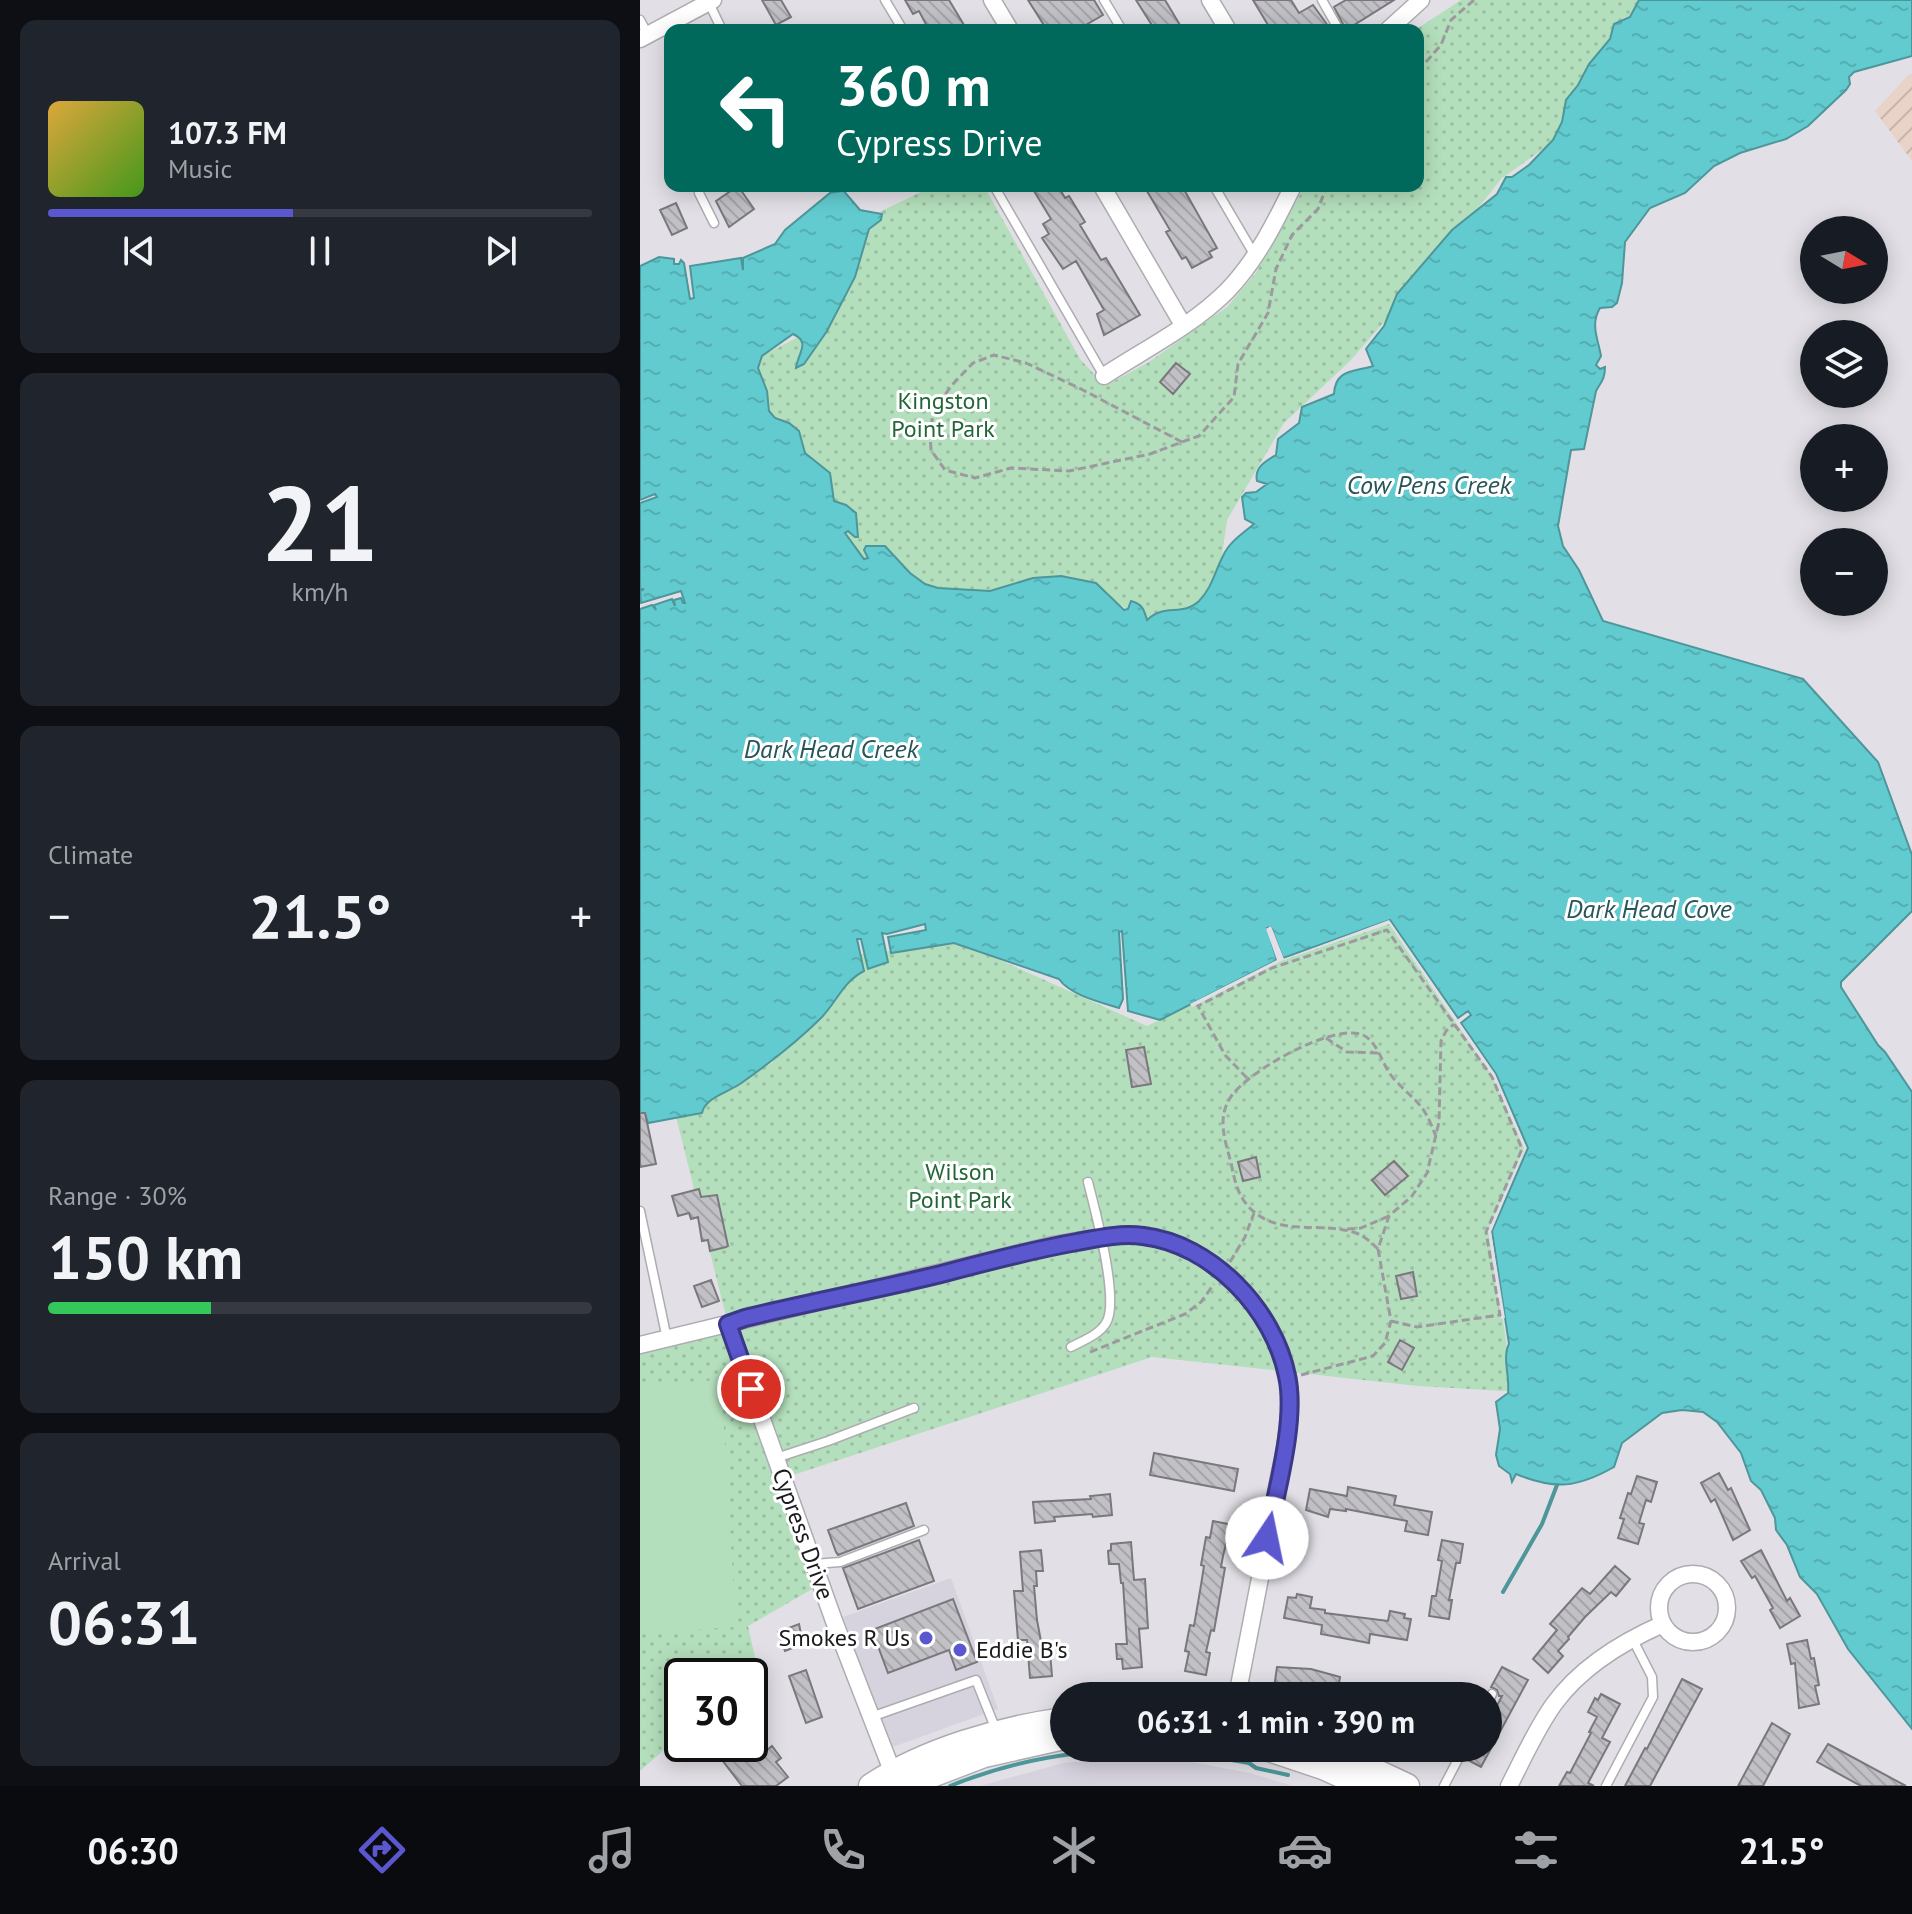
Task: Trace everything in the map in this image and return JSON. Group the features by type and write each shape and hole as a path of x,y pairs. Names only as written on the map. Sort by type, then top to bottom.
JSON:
{"street":[{"path":"992,0 1006,24"},
{"path":"1210,0 1224,24"},
{"path":"1395,24 1421,0"},
{"path":"643,31 710,1"},
{"path":"1105,192 1183,325"},
{"path":"1104,376 1183,325 1227,291 1255,256 1290,192"},
{"path":"640,1345 759,1314 923,1278 1053,1245 1100,1237 1144,1236 1195,1254 1223,1273 1249,1297 1280,1353 1288,1377 1287,1430 1240,1682"},
{"name":"Cypress Drive","path":"728,1324 814,1564 898,1781"},
{"path":"1681,1575 1704,1575 1722,1590 1727,1611 1718,1631 1710,1637 1689,1642 1679,1639 1663,1624 1659,1613 1664,1590 1681,1575"},
{"path":"1509,1786 1544,1721 1564,1692 1594,1665 1632,1638 1663,1624"},
{"path":"898,1781 936,1754 998,1734 1050,1723"},
{"path":"871,1786 1050,1740"},
{"path":"1308,1762 1365,1786"},
{"path":"1356,1762 1407,1786"}],"lane":[{"path":"885,0 899,24"},
{"path":"1104,0 1118,24"},
{"path":"1322,0 1336,24"},
{"path":"710,1 720,24"},
{"path":"699,192 714,223"},
{"path":"997,192 1104,376"},
{"path":"1218,192 1255,256"},
{"path":"1071,1347 1099,1331 1108,1321 1112,1299 1088,1182"},
{"path":"640,1211 667,1339"},
{"path":"776,1458 914,1408"},
{"path":"814,1564 840,1562 924,1530"},
{"path":"1606,1786 1653,1697 1652,1677 1632,1638"},
{"path":"871,1717 976,1680 998,1734"},
{"path":"1444,1786 1457,1762"}],"path":[{"path":"1424,64 1441,45 1451,20 1474,0"},
{"path":"1182,442 1026,363 994,355 973,363 952,385 934,410 930,431 931,450 945,470 975,478 1011,468 1069,471 1150,454 1199,436 1234,397 1238,364 1268,313 1276,269 1292,235 1318,209 1323,192"},
{"path":"1247,1078 1225,1055 1198,1006 1272,968 1387,930 1492,1077 1522,1149 1486,1232 1500,1315 1417,1327 1391,1321"},
{"path":"1436,1137 1423,1106 1388,1072 1370,1040 1350,1032 1326,1038 1269,1062 1247,1078 1230,1098 1222,1118 1222,1130 1239,1197 1254,1213 1284,1226 1361,1228 1389,1216 1412,1196 1427,1173 1436,1137 1442,1096 1441,1041 1454,1024"},
{"path":"1326,1038 1347,1052 1378,1053"},
{"path":"1089,1352 1185,1314 1201,1302 1245,1237 1254,1213"},
{"path":"1288,1377 1312,1374 1373,1356 1385,1343 1391,1321 1378,1249 1389,1216"},
{"path":"1342,1229 1356,1232 1378,1249"}],"shaded area":[{"path":"1912,74 1912,161 1875,111"},
{"path":"951,1578 998,1709 890,1748 843,1617"},
{"path":"1191,1762 1250,1773 1293,1786 980,1786 1063,1763"}],"green space":[{"name":"Kingston Point Park","path":"1461,0 1736,0 1673,2 1623,18 1566,133 1502,178 1424,276 1350,361 1284,423 1227,520 1221,562 1204,597 1188,613 1168,620 1143,619 1087,584 993,594 913,589 861,559 755,399 758,358 798,337 828,313 855,224 921,192 987,192 1080,359 1105,386 1149,362 1227,307 1255,274 1302,192 1424,192 1424,24"},
{"name":"Wilson Point Park","path":"1390,922 1494,1074 1525,1150 1490,1232 1513,1389 1418,1386 1152,1357 784,1478 821,1584 748,1626 755,1658 664,1658 664,1750 640,1771 640,1344 728,1324 674,1109 772,1063 852,955 962,943 1147,1026 1289,957"},
{"path":"721,1380 736,1627 640,1633 640,1385"}],"water":[{"path":"1639,0 1912,0 1912,56 1854,72 1849,77 1850,84 1846,90 1808,126 1786,139 1740,153 1714,166 1685,193 1650,208 1625,242 1617,303 1612,307 1600,308 1597,314 1596,332 1601,356 1596,365 1600,369 1605,367 1604,375 1596,391 1584,449 1571,450 1558,526 1563,546 1579,570 1603,621 1803,679 1878,762 1912,855 1912,911 1841,982 1841,987 1912,1092 1912,1729 1848,1649 1817,1594 1800,1577 1787,1545 1776,1530 1775,1518 1761,1490 1751,1481 1741,1453 1717,1422 1703,1412 1682,1410 1662,1413 1622,1443 1614,1467 1577,1483 1543,1483 1516,1474 1512,1482 1510,1474 1499,1466 1496,1455 1500,1429 1496,1402 1508,1393 1506,1355 1509,1344 1492,1231 1528,1148 1496,1074 1461,1023 1471,1015 1468,1011 1458,1018 1390,920 1283,958 1271,927 1267,928 1277,960 1160,1020 1128,1011 1122,931 1119,932 1123,999 1119,1008 1078,994 1059,979 954,943 891,953 888,937 926,930 925,924 882,933 888,962 868,969 861,939 857,939 864,971 846,986 822,1017 782,1052 740,1084 712,1099 702,1113 648,1123 645,1114 640,1113 640,609 652,605 656,610 654,605 672,599 675,606 674,600 681,598 685,603 681,591 641,603 640,591 644,589 640,589 640,503 657,497 655,494 640,500 640,266 659,257 674,259 674,264 679,264 681,260 690,299 694,298 690,266 741,258 743,270 743,258 775,244 785,230 830,193 845,192 860,210 882,214 881,220 869,229 855,277 827,331 804,364 796,368 802,344 793,334 762,356 758,368 767,391 769,411 775,418 799,431 805,453 830,473 834,501 856,513 858,537 848,531 845,533 864,559 868,558 864,550 866,546 885,546 910,573 925,584 938,588 990,591 1033,578 1061,576 1096,583 1124,610 1128,609 1131,601 1138,604 1147,620 1160,612 1186,608 1199,601 1229,546 1254,524 1245,519 1242,497 1267,484 1257,481 1257,472 1276,455 1278,439 1299,423 1302,407 1334,394 1342,376 1373,366 1366,349 1384,326 1397,294 1452,230 1497,194 1506,177 1512,177 1529,165 1553,140 1562,122 1566,100 1589,64 1610,39 1614,24 1630,17"}],"pier":[{"path":"1389,920 1495,1074 1526,1147 1491,1232 1505,1318 1501,1319 1488,1230 1524,1148 1492,1076 1389,924 1281,961 1192,1007 1190,1004 1277,960 1266,929 1271,926 1284,959"}],"building":[{"path":"762,0 781,0 791,17 775,24"},
{"path":"905,0 949,0 963,24 926,24 919,11 913,14"},
{"path":"1028,0 1094,0 1103,15 1087,24 1043,24"},
{"path":"1136,0 1165,0 1179,24 1151,24"},
{"path":"1253,0 1291,0 1299,13 1313,5 1327,24 1267,24"},
{"path":"1346,0 1394,0 1356,24 1343,24 1334,7"},
{"path":"729,192 742,192 754,209 729,227 716,201"},
{"path":"1035,192 1062,192 1065,198 1069,196 1085,222 1080,225 1101,260 1106,258 1140,315 1104,335 1097,314 1104,310 1076,261 1063,269 1042,238 1049,234 1043,224 1051,219"},
{"path":"1148,192 1185,192 1217,248 1209,252 1212,257 1192,268 1186,257 1182,259 1166,232 1170,230"},
{"path":"676,203 687,228 672,235 660,210"},
{"path":"1176,363 1190,374 1173,394 1160,382"},
{"path":"1144,1047 1151,1084 1132,1087 1126,1050"},
{"path":"640,1113 645,1113 656,1164 640,1167"},
{"path":"1256,1157 1260,1177 1243,1181 1238,1162"},
{"path":"1394,1161 1408,1176 1385,1195 1372,1180"},
{"path":"699,1189 701,1197 717,1195 726,1247 710,1251 708,1240 702,1241 698,1217 691,1219 689,1213 678,1216 672,1196"},
{"path":"1413,1272 1417,1296 1401,1299 1396,1276"},
{"path":"711,1280 719,1301 702,1307 694,1286"},
{"path":"1400,1340 1414,1348 1402,1370 1388,1362"},
{"path":"1154,1453 1238,1469 1234,1491 1150,1475"},
{"path":"1719,1473 1728,1490 1731,1488 1750,1530 1733,1540 1715,1499 1711,1502 1701,1483"},
{"path":"1637,1476 1657,1482 1651,1502 1646,1500 1639,1523 1644,1524 1638,1544 1618,1538 1624,1519 1620,1518"},
{"path":"1348,1487 1396,1496 1394,1505 1432,1512 1428,1535 1405,1531 1407,1521 1346,1509 1330,1509 1328,1517 1306,1510 1310,1489 1347,1496"},
{"path":"1110,1494 1112,1515 1054,1517 1055,1521 1035,1523 1033,1502 1091,1499 1090,1496"},
{"path":"906,1503 914,1526 838,1555 828,1530"},
{"path":"1213,1521 1233,1525 1221,1567 1225,1568 1214,1631 1211,1630 1206,1652 1210,1653 1206,1675 1185,1671 1189,1652 1185,1651 1190,1625 1194,1626 1206,1537 1210,1538"},
{"path":"919,1540 934,1581 858,1609 843,1568"},
{"path":"1442,1540 1463,1544 1449,1600 1452,1600 1449,1619 1429,1616 1442,1561 1438,1560"},
{"path":"1131,1542 1134,1580 1145,1579 1148,1628 1139,1629 1142,1667 1123,1669 1122,1659 1117,1659 1116,1644 1127,1644 1123,1583 1119,1564 1109,1564 1108,1551 1111,1544"},
{"path":"1041,1550 1043,1571 1036,1571 1037,1586 1034,1586 1043,1652 1050,1652 1052,1676 1030,1678 1027,1640 1018,1640 1014,1591 1023,1591 1020,1552"},
{"path":"1761,1550 1787,1601 1790,1598 1800,1616 1780,1628 1755,1576 1752,1578 1741,1561"},
{"path":"1615,1566 1630,1579 1616,1596 1611,1592 1585,1617 1558,1651 1563,1656 1548,1673 1533,1659 1557,1630 1550,1624 1582,1588 1590,1594"},
{"path":"1297,1594 1312,1597 1310,1608 1325,1610 1325,1613 1388,1621 1390,1611 1405,1614 1404,1618 1411,1619 1407,1640 1370,1634 1369,1643 1321,1634 1322,1625 1284,1618 1288,1597 1296,1598"},
{"path":"953,1599 977,1662 956,1670 949,1650 888,1673 872,1630"},
{"path":"799,1624 803,1644 785,1651 778,1632"},
{"path":"1807,1640 1811,1659 1814,1658 1819,1704 1799,1708 1795,1663 1791,1664 1787,1644"},
{"path":"1277,1667 1311,1669 1340,1677 1339,1682 1275,1682"},
{"path":"1502,1667 1528,1680 1502,1728 1502,1682 1494,1682"},
{"path":"806,1670 822,1717 806,1723 789,1676"},
{"path":"1682,1679 1702,1689 1650,1786 1625,1786 1647,1749"},
{"path":"1601,1694 1620,1704 1602,1738 1610,1742 1588,1783 1594,1786 1559,1786 1567,1772 1570,1773 1591,1733 1597,1717 1588,1712 1595,1698 1598,1700"},
{"path":"1772,1723 1790,1734 1763,1786 1738,1786"},
{"path":"1828,1744 1906,1786 1861,1786 1817,1762"},
{"path":"772,1746 781,1758 776,1762 788,1777 776,1786 742,1786 724,1762 768,1762 768,1749"}],"waterway":[{"path":"1503,1592 1542,1524 1557,1485"},
{"path":"950,1786 1037,1760 1127,1750 1203,1755 1249,1763 1256,1768 1288,1775"}],"place":[{"name":"Smokes R Us","path":"926,1638"},
{"name":"Eddie B's","path":"960,1650"}],"route":[{"path":"751,1389 728,1324 1053,1245 1100,1237 1144,1236 1195,1254 1231,1279 1261,1315 1280,1353 1288,1377 1287,1430 1267,1538"}],"water label":[{"name":"Cow Pens Creek","path":"1429,485"},
{"name":"Dark Head Creek","path":"831,749"},
{"name":"Dark Head Cove","path":"1649,909"}]}
